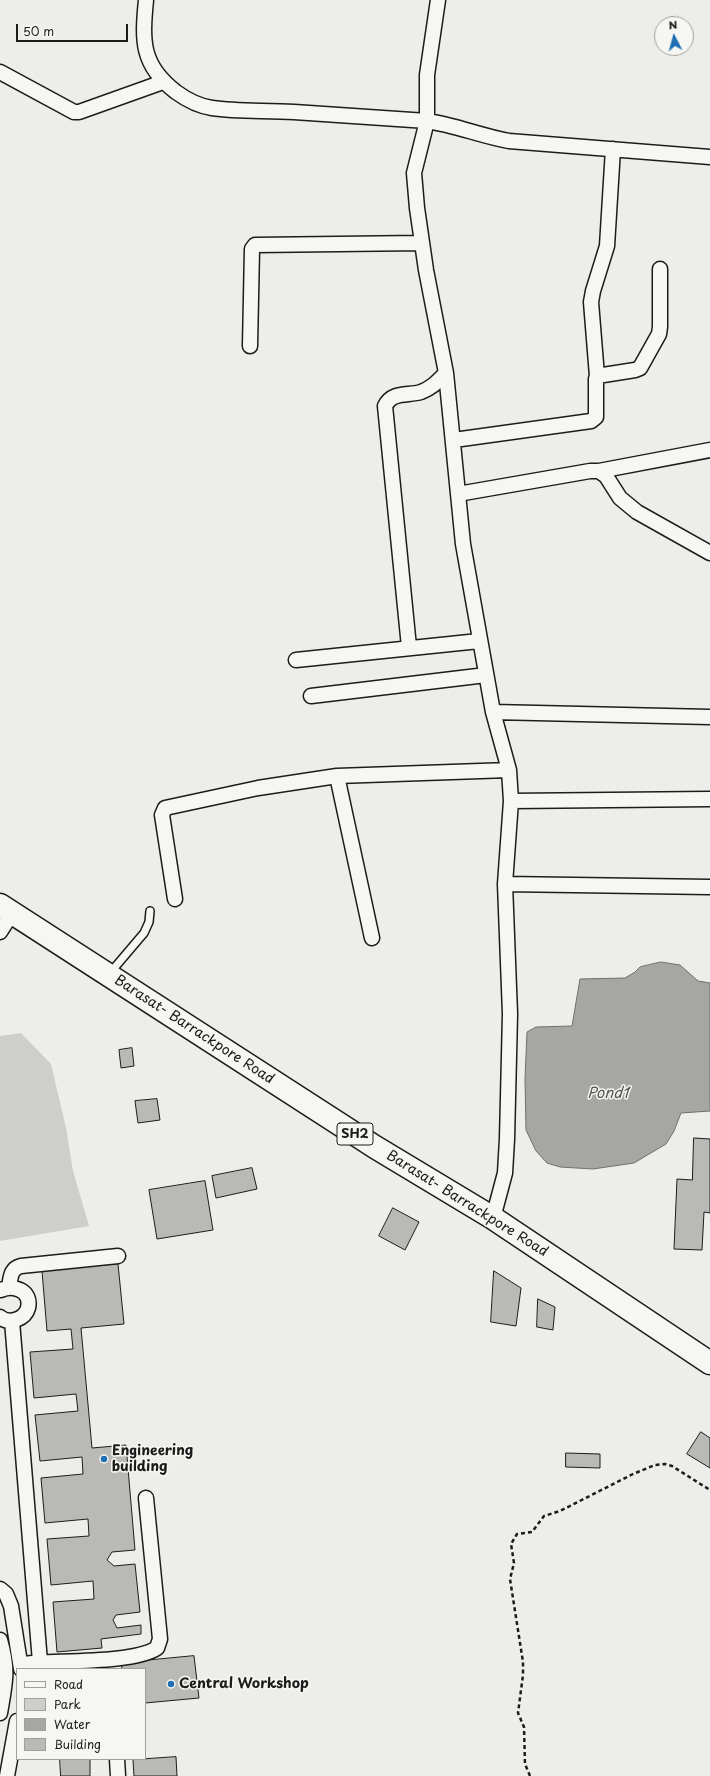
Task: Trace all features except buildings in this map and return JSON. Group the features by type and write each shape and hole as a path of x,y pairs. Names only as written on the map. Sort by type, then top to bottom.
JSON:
{"main road":[{"name":"Barasat- Barrackpore Road","path":"6,909 375,1147 493,1218 710,1363"}],"street":[{"path":"146,0 144,30 147,54 152,66 162,82 185,99 196,104 211,108 427,121 443,123 488,137 509,141 710,156"},
{"path":"438,0 427,75 427,121 414,174 421,243 446,373 454,440 463,544 479,641 493,712 509,770 511,801 505,884 510,1014 507,1139 505,1173 493,1218"},
{"path":"0,72 74,112 79,112 162,82"},
{"path":"454,440 591,421 596,418 597,376 592,297 607,246 613,149"},
{"path":"250,346 252,249 255,245 421,243"},
{"path":"597,376 635,370 643,364 659,334 660,269"},
{"path":"409,647 385,406 388,400 393,396 420,392 434,386 446,373"},
{"path":"458,494 590,471 599,471 710,450"},
{"path":"599,471 606,476 624,503 710,553"},
{"path":"296,660 409,647 479,641"},
{"path":"311,696 486,675"},
{"path":"493,712 710,716"},
{"path":"176,899 162,815 165,808 258,788 337,776 509,770"},
{"path":"337,776 372,938"},
{"path":"511,801 710,799"},
{"path":"505,884 710,887"},
{"path":"0,932 6,909"},
{"path":"40,1662 6,1319 22,1317 28,1308 27,1297 20,1289 4,1288 16,1267 118,1256"},
{"path":"0,1589 6,1594 11,1606 22,1666 40,1662 111,1664 150,1652 157,1648 160,1639 146,1498"},
{"path":"0,1640 7,1674 0,1714"},
{"path":"5,1770 16,1725"},
{"path":"117,1760 118,1776"}],"lane":[{"path":"109,975 144,933 149,922 150,911"}],"path":[{"path":"530,1776 524,1764 524,1727 518,1713 523,1675 523,1662 510,1579 514,1562 511,1544 513,1539 517,1534 532,1532 544,1516 560,1511 633,1474 655,1465 665,1464 672,1466 710,1490"}],"green space":[{"path":"21,1033 51,1064 66,1128 73,1171 89,1226 0,1241 0,1036"}],"water":[{"name":"Pond1","path":"661,962 680,965 698,981 710,983 710,1111 681,1113 674,1131 666,1144 634,1163 593,1169 560,1167 547,1163 536,1151 526,1130 525,1079 527,1032 536,1027 572,1026 580,979 625,978 640,967"}],"place":[{"name":"Engineering building","path":"104,1459"},
{"name":"Central Workshop","path":"171,1684"}]}
